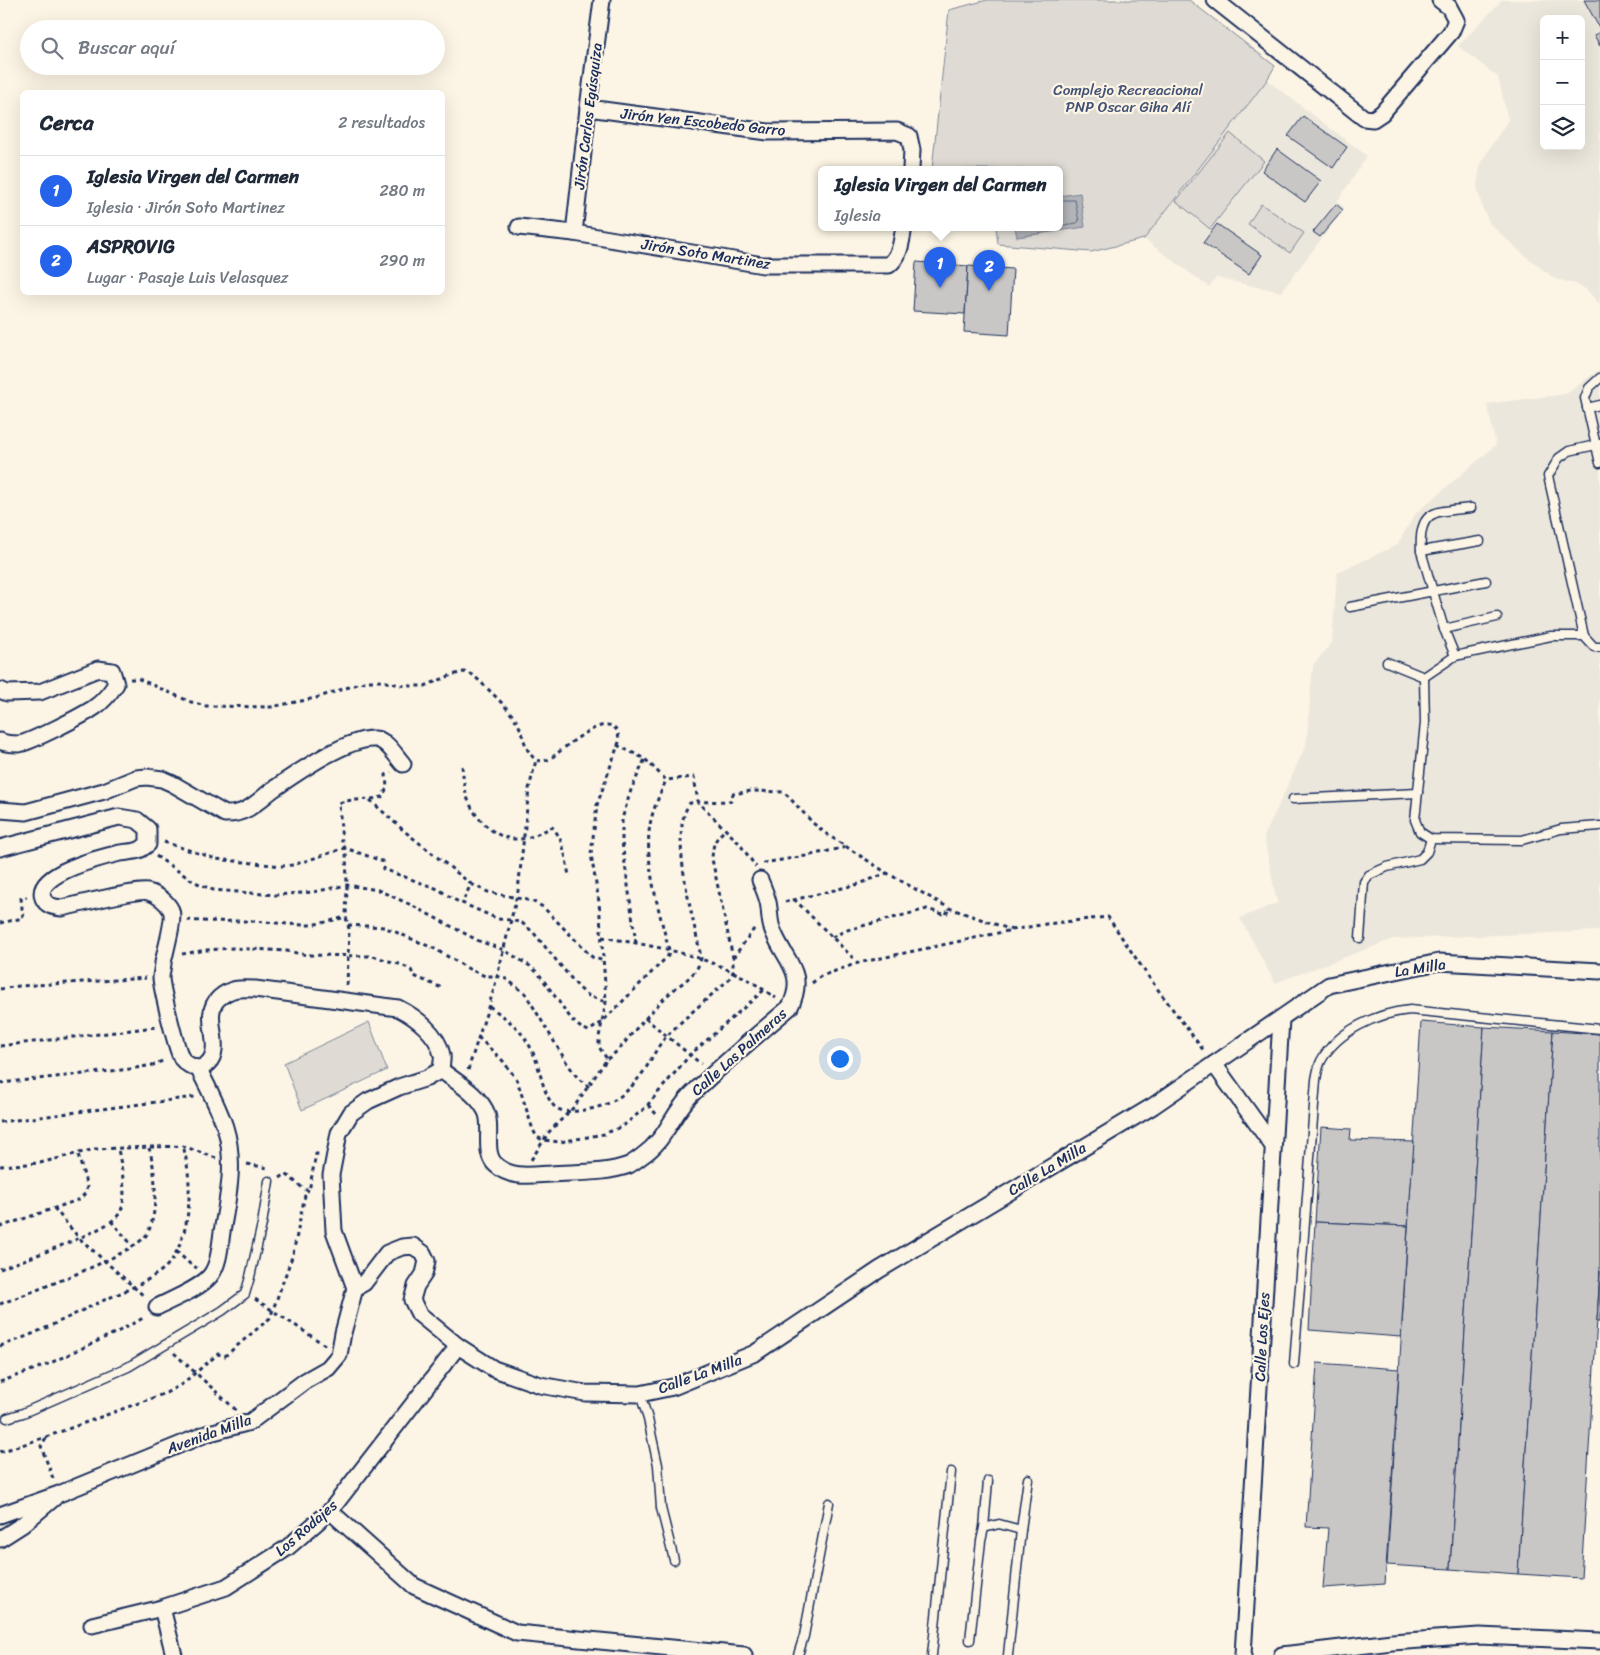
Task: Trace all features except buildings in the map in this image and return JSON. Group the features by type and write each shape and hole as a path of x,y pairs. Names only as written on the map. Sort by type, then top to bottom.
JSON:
{"street":[{"name":"Jirón Carlos Egúsquiza","path":"574,233 602,0"},
{"path":"1215,0 1364,118 1373,119 1382,113 1451,32 1456,20 1449,7 1440,0"},
{"name":"Jirón Yen Escobedo Garro","path":"588,108 768,132 897,131 909,136 912,150 911,166"},
{"name":"Jirón Soto Martinez","path":"519,227 574,233 763,265 889,265 897,259 903,231"},
{"path":"0,690 7,693 40,692 98,669 112,671 116,684 107,698 95,708 37,737 20,744 0,741"},
{"path":"0,810 26,812 104,791 136,778 147,777 162,779 225,814 243,813 274,789 322,758 360,742 375,739 387,744 403,764"},
{"path":"0,848 119,817 138,820 148,829 146,843 140,850 89,861 59,873 44,886 42,895 45,902 53,907 62,908 145,891 159,896 171,911 172,919 161,977 182,1059 190,1066 198,1068 206,1065 212,1059 214,1052 211,1022 216,1001 228,991 240,988 398,1008 411,1015 436,1040 443,1056 441,1070 427,1078 399,1087 362,1105 351,1113 339,1133 331,1175 334,1231 355,1288 339,1355"},
{"name":"Calle Las Palmeras","path":"441,1070 474,1096 486,1113 489,1124 489,1151 494,1164 505,1172 522,1176 601,1171 630,1164 657,1144 689,1097 792,1003 796,995 797,981 791,964 772,929 768,902 760,880"},
{"name":"La Milla","path":"1281,1019 1329,986 1439,962 1600,971"},
{"name":"Calle La Milla","path":"355,1288 364,1283 387,1252 413,1246 423,1253 427,1261 424,1274 416,1286 412,1300 420,1314 458,1346 494,1369 540,1385 585,1393 640,1394 674,1387 755,1353 880,1270 1153,1106 1281,1019"},
{"name":"Calle Los Ejes","path":"1243,1655 1281,1019"},
{"path":"1214,1064 1273,1146"},
{"path":"158,1307 202,1283 211,1275 217,1263 228,1197 230,1157 225,1128 198,1068"},
{"name":"Los Rodajes","path":"92,1624 162,1608 226,1587 287,1548 330,1511 458,1346"},
{"name":"Avenida Milla","path":"0,1514 58,1494 206,1434 250,1422 305,1381 328,1368 339,1355"},
{"path":"0,1539 22,1525 58,1494"},
{"path":"330,1511 414,1586 517,1633 744,1655"},
{"path":"162,1608 174,1655"},
{"path":"1282,1655 1392,1642 1479,1636 1600,1641"}],"lane":[{"path":"1600,378 1589,388 1585,398 1598,445 1600,463"},
{"path":"1587,408 1600,405"},
{"path":"1598,445 1568,451 1559,458 1548,476 1584,636 1594,647 1600,647"},
{"path":"1454,656 1421,551 1420,534 1423,523 1435,513 1471,508"},
{"path":"1421,551 1480,541"},
{"path":"1350,607 1486,581"},
{"path":"1444,629 1497,617"},
{"path":"1424,677 1454,656 1551,636 1584,636"},
{"path":"1387,662 1424,677"},
{"path":"1424,677 1425,723 1415,820 1420,832 1431,838 1522,840 1560,829 1600,826"},
{"path":"1293,799 1418,793"},
{"path":"1360,938 1364,882 1369,875 1387,866 1420,860 1427,852 1431,838"},
{"path":"1294,1364 1316,1080 1321,1062 1334,1045 1347,1033 1368,1021 1392,1012 1410,1010 1600,1028"},
{"path":"7,1418 23,1413 128,1367 222,1311 244,1294 250,1277 260,1232 269,1181"},
{"path":"640,1394 648,1418 658,1465 662,1508 674,1560"},
{"path":"932,1655 951,1472"},
{"path":"1008,1655 1020,1530 1028,1479"},
{"path":"970,1640 988,1481"},
{"path":"798,1655 804,1636 829,1504"},
{"path":"984,1528 999,1524 1020,1530"}],"path":[{"path":"116,684 126,680 139,679 191,702 206,706 271,707 316,698 367,681 382,681 405,686 425,686 464,672 473,675 514,718 526,748 536,759 543,762 550,759 585,732 606,725 615,728 619,735 619,742 597,804 591,854 602,937 606,1002 598,1037 599,1047 607,1059"},
{"path":"617,745 645,759 666,780"},
{"path":"462,1087 489,1006 511,920 516,897 529,789 536,759"},
{"path":"636,943 622,842 622,819 631,790 645,759"},
{"path":"346,1000 349,963 346,917 347,885 345,848 342,843 339,803 382,797 387,788 386,775 403,764"},
{"path":"462,766 466,795 475,813 490,829 503,837 519,839 552,827 556,831 565,851 569,876"},
{"path":"666,780 694,777 698,802 739,843 755,864 760,880"},
{"path":"146,843 193,881 213,890 276,895 313,892 347,885 378,890 425,912 479,941 504,950 539,974 572,1020 581,1028 589,1031 602,1024 666,960 670,950 659,911 650,860 650,821 666,780"},
{"path":"522,1176 548,1132 569,1112 589,1087 607,1059 614,1054 645,1018 700,966 701,958 686,883 680,836 686,808 690,804 731,801 733,794 751,791 784,792 814,824 887,873 950,908 1012,930"},
{"path":"369,800 403,830 472,884 488,892 532,901 543,907 592,957 604,960"},
{"path":"489,1006 522,1032 534,1055 545,1090 558,1109 569,1112 598,1108 609,1104 625,1092 644,1071 657,1048 667,1036 729,979 733,972 733,958 712,859 713,844 726,829"},
{"path":"146,843 172,843 216,859 282,866 293,865 345,848 382,861 383,869 438,889 462,904 498,919 511,920 522,924 533,932 579,988 589,996 606,1002"},
{"path":"755,864 787,860 846,847"},
{"path":"733,958 769,910 793,899 860,884 887,873"},
{"path":"462,904 472,884"},
{"path":"0,923 23,918 21,898 42,895"},
{"path":"793,899 858,963"},
{"path":"832,937 847,930 927,909 946,915 950,908"},
{"path":"172,919 213,922 245,920 307,925 346,917"},
{"path":"602,937 701,958 733,972 764,990 792,1003 821,976 858,963 1012,930 1108,917 1150,979 1214,1064"},
{"path":"348,925 384,927 433,948 485,976 497,976 506,979 525,993 567,1063 577,1077 589,1087"},
{"path":"164,958 207,950 233,948 287,951 307,955 373,956 402,965 411,970 414,976 442,988"},
{"path":"0,989 19,986 161,977"},
{"path":"478,1037 504,1061 517,1080 533,1130 538,1137 543,1140 560,1142 604,1134 623,1126 645,1108 690,1055 764,990"},
{"path":"645,1018 713,1074"},
{"path":"0,1046 133,1031 172,1024"},
{"path":"0,1082 153,1065 181,1054"},
{"path":"0,1122 189,1098 210,1092"},
{"path":"306,1190 309,1191 316,1154 320,1154 324,1140 337,1141"},
{"path":"0,1166 40,1162 95,1149 183,1146 230,1157 236,1152 243,1163 268,1168 269,1181 274,1183 286,1174 306,1190"},
{"path":"0,1346 132,1288 162,1270 170,1262 176,1251 186,1220 190,1179 183,1146"},
{"path":"0,1304 46,1288 140,1242 147,1234 153,1216 155,1179 153,1160 149,1148"},
{"path":"0,1269 79,1238 119,1215 123,1203 123,1181 118,1149"},
{"path":"0,1227 78,1200 85,1194 87,1187 78,1154"},
{"path":"0,1452 166,1393 182,1384 218,1354 225,1356 266,1322 274,1311 293,1254 306,1190"},
{"path":"0,1382 46,1364 119,1331 143,1318 158,1307 132,1288 79,1238 54,1208"},
{"path":"111,1221 133,1246"},
{"path":"176,1251 190,1264 211,1275"},
{"path":"244,1294 250,1295 339,1355"},
{"path":"170,1343 174,1353 194,1373 250,1422"},
{"path":"46,1437 42,1446 58,1494"}],"shaded area":[{"path":"1502,0 1600,0 1600,305 1587,290 1576,284 1555,279 1523,254 1490,224 1482,207 1477,186 1480,166 1508,120 1498,77 1458,46"},
{"path":"1267,80 1367,156 1337,202 1345,208 1281,292 1216,278 1209,287 1144,239"},
{"path":"1600,369 1600,931 1394,939 1275,983 1240,918 1277,903 1264,837 1306,745 1313,665 1332,643 1337,573 1397,545 1416,513 1496,445 1487,404 1566,394"}],"green space":[{"name":"Complejo Recreacional PNP Oscar Giha Alí","path":"987,0 1189,0 1275,66 1267,80 1144,239 1091,252 998,244 996,231 1063,231 1063,166 932,166 949,10"},
{"path":"1230,133 1264,161 1210,229 1176,201"},
{"path":"1261,204 1304,233 1290,253 1248,224"},
{"path":"369,1022 387,1070 302,1110 284,1063"}],"water":[{"path":"1080,193 1085,227 1063,230 1063,195"},
{"path":"1016,231 1058,231 1017,237"}],"place":[{"name":"Iglesia Virgen del Carmen","path":"940,288"},
{"name":"ASPROVIG","path":"989,291"}]}
